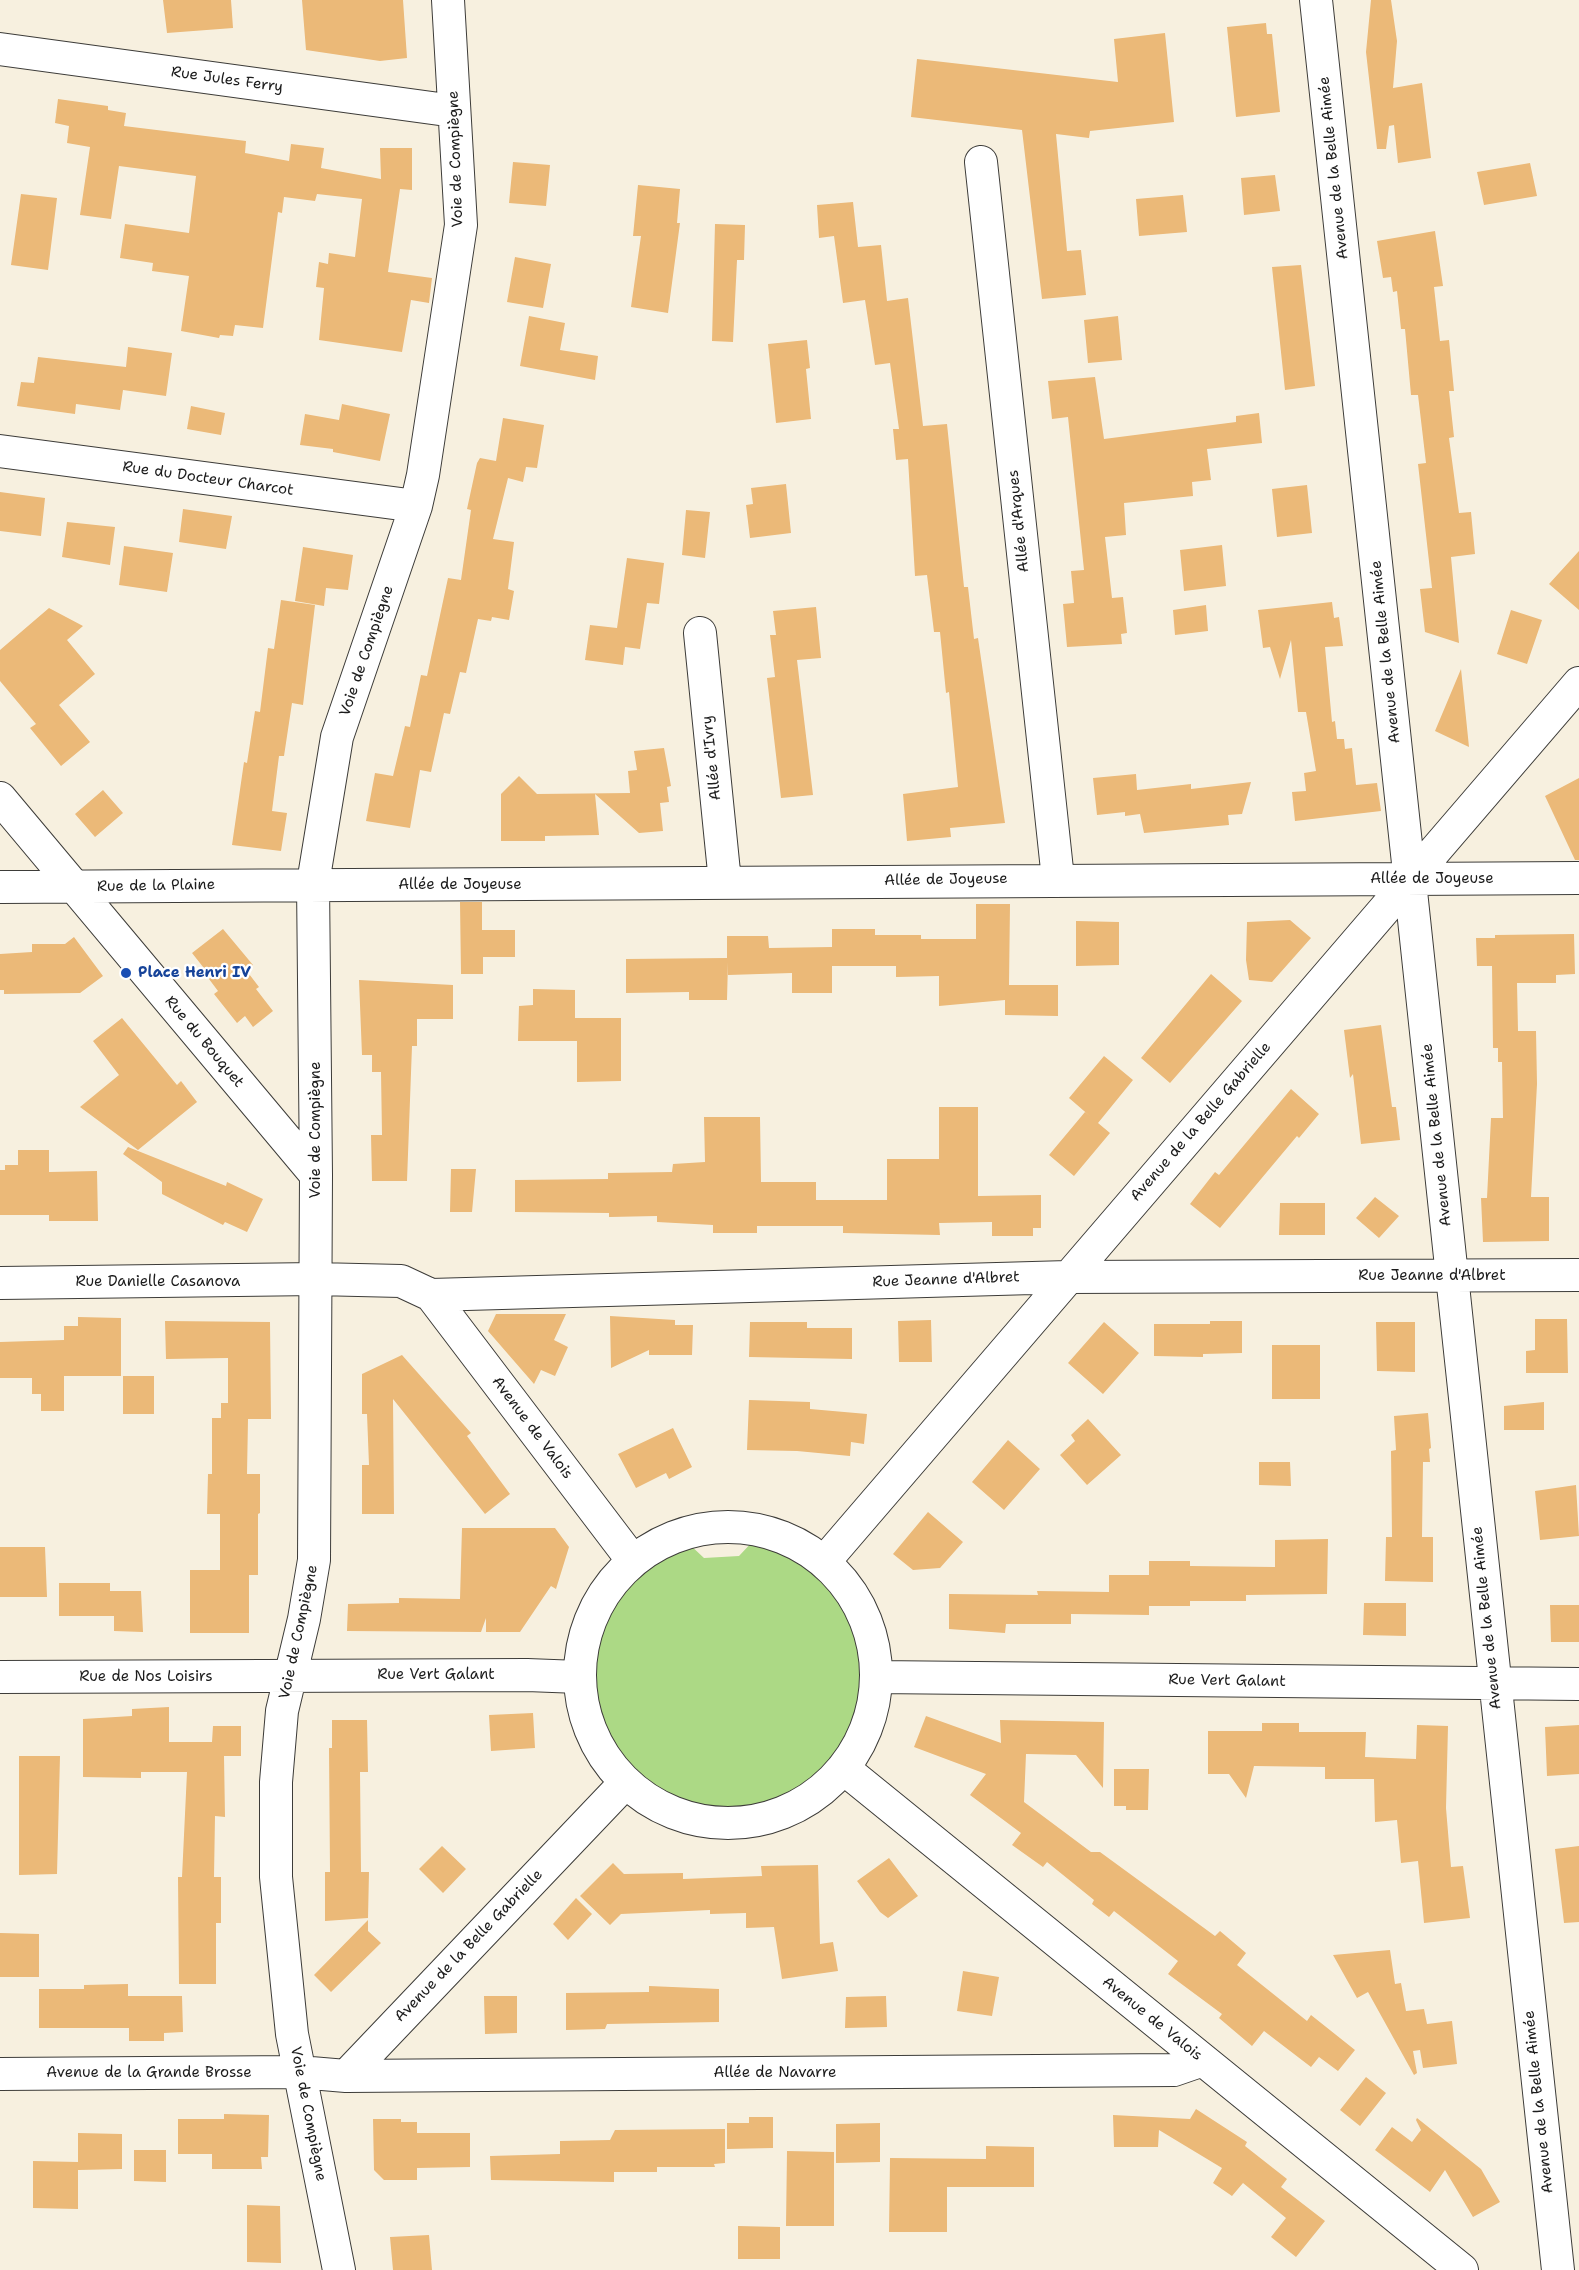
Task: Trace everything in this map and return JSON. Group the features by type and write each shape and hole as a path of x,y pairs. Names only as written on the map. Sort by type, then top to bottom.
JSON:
{"street":[{"name":"Voie de Compiègne","path":"339,2270 292,2034 276,1877 276,1782 282,1711 292,1676 314,1560 316,1175 313,884 337,737 417,507 461,225 448,0"},
{"name":"Avenue de la Belle Aimée","path":"1316,0 1558,2270"},
{"name":"Rue Jules Ferry","path":"0,49 454,111"},
{"name":"Allée d'Arques","path":"981,162 1058,879"},
{"name":"Rue du Docteur Charcot","path":"0,452 417,507"},
{"name":"Allée d'Ivry","path":"700,633 725,882"},
{"name":"Avenue de la Belle Gabrielle","path":"824,1562 1579,683"},
{"name":"Rue du Bouquet","path":"0,798 316,1175"},
{"name":"Allée de Joyeuse","path":"313,884 1579,878"},
{"name":"Rue de la Plaine","path":"0,887 313,884"},
{"name":"Rue Jeanne d'Albret","path":"316,1279 401,1281 430,1295 1068,1277 1579,1275"},
{"name":"Rue Danielle Casanova","path":"0,1283 316,1279"},
{"name":"Avenue de Valois","path":"430,1295 633,1561"},
{"path":"729,1526 755,1528 780,1536 803,1547 824,1562 846,1586 859,1606 869,1629 876,1677 874,1702 867,1725 843,1768 802,1803 781,1813 738,1822 693,1819 672,1812 652,1802 626,1782 610,1765 587,1724 579,1677 580,1656 592,1616 613,1581 633,1561 654,1546 678,1535 729,1526"},
{"name":"Rue Vert Galant","path":"292,1676 526,1675 579,1677"},
{"name":"Rue de Nos Loisirs","path":"0,1677 292,1676"},
{"name":"Rue Vert Galant","path":"876,1677 1579,1684"},
{"name":"Avenue de Valois","path":"843,1768 1462,2270"},
{"name":"Avenue de la Belle Gabrielle","path":"346,2076 626,1782"},
{"name":"Allée de Navarre","path":"346,2076 1174,2070 1203,2060"},
{"path":"299,2072 346,2076"},
{"name":"Avenue de la Grande Brosse","path":"0,2074 299,2072"},
{"path":"1570,2270 1579,2263"}],"green space":[{"path":"755,1539 804,1562 838,1592 858,1629 865,1671 864,1691 856,1724 844,1748 828,1769 805,1788 780,1802 758,1809 707,1811 660,1794 640,1781 620,1760 606,1740 592,1704 588,1681 592,1641 609,1603 635,1573 653,1560 688,1543 704,1558 739,1556"}],"building":[{"path":"163,0 231,0 233,28 167,33"},
{"path":"302,0 403,0 407,58 380,61 306,50"},
{"path":"1371,0 1391,0 1397,41 1393,88 1422,83 1431,158 1398,163 1394,125 1389,126 1386,149 1377,149 1366,52"},
{"path":"1266,23 1267,34 1272,34 1280,112 1236,117 1227,27"},
{"path":"1165,33 1174,122 1090,131 1089,138 1056,134 1067,251 1081,250 1086,295 1042,299 1022,130 911,117 917,59 1118,82 1114,39"},
{"path":"58,99 108,106 108,110 126,113 124,126 246,141 245,153 289,161 291,144 324,148 321,168 381,179 380,148 412,148 412,190 400,189 388,272 432,278 429,303 411,300 402,352 319,340 324,288 316,287 319,262 328,264 329,253 355,257 362,199 317,194 315,201 284,197 282,213 278,212 263,328 235,325 233,336 220,335 219,338 181,331 189,276 152,271 153,263 120,258 125,224 189,233 196,176 119,166 111,219 80,215 90,147 67,143 69,126 55,123"},
{"path":"513,162 550,165 546,206 509,203"},
{"path":"1530,163 1537,196 1484,205 1477,172"},
{"path":"1275,175 1280,211 1244,215 1241,178"},
{"path":"638,185 680,189 677,223 680,223 668,313 631,307 641,236 633,236"},
{"path":"21,194 57,198 48,270 11,265"},
{"path":"1183,195 1187,232 1139,236 1136,199"},
{"path":"853,202 858,247 881,245 887,301 908,298 923,426 947,424 964,587 968,587 974,639 978,638 1005,823 950,828 951,837 907,841 903,794 958,787 949,692 946,693 940,632 934,632 927,575 915,576 908,459 896,460 893,429 899,429 890,363 875,365 865,300 843,303 834,236 819,238 817,205"},
{"path":"715,224 745,225 744,260 737,260 733,342 712,341"},
{"path":"1435,231 1443,286 1434,287 1440,341 1449,340 1454,391 1449,391 1454,437 1449,438 1459,513 1471,512 1475,554 1451,557 1459,643 1425,632 1420,589 1432,588 1418,464 1426,463 1418,395 1411,395 1405,329 1401,329 1397,291 1393,292 1391,277 1383,278 1377,241"},
{"path":"515,257 551,264 543,308 507,302"},
{"path":"1301,265 1315,386 1285,390 1272,267"},
{"path":"529,316 565,323 560,350 598,356 595,380 520,366"},
{"path":"1118,316 1122,360 1088,363 1084,320"},
{"path":"807,340 810,368 806,369 811,419 776,423 768,344"},
{"path":"128,347 172,353 166,396 123,390 120,410 76,404 75,414 17,406 21,382 34,383 38,357 126,367"},
{"path":"1095,377 1104,439 1236,422 1236,416 1259,413 1262,443 1207,449 1211,480 1192,482 1193,496 1124,503 1126,535 1105,537 1112,598 1123,597 1127,633 1121,634 1122,644 1067,647 1063,604 1074,603 1071,571 1084,570 1068,417 1052,419 1048,381"},
{"path":"342,404 390,414 380,461 333,452 333,449 300,445 305,414 339,420"},
{"path":"191,406 225,413 221,435 187,429"},
{"path":"503,418 544,425 537,468 526,467 523,482 508,478 493,539 514,542 508,589 514,591 509,620 492,617 491,621 478,619 466,673 460,672 450,714 444,713 431,772 420,770 410,828 366,821 375,773 393,776 405,726 410,727 421,675 427,676 448,578 461,580 471,510 467,509 477,463 480,458 496,461"},
{"path":"786,484 791,533 750,538 746,505 753,504 751,488"},
{"path":"1307,485 1312,533 1277,537 1272,489"},
{"path":"0,492 45,498 41,536 0,531"},
{"path":"183,509 232,516 226,549 179,542"},
{"path":"686,510 710,512 705,558 682,555"},
{"path":"67,522 115,527 110,565 62,557"},
{"path":"1222,545 1226,586 1184,591 1180,550"},
{"path":"124,546 173,553 167,592 119,585"},
{"path":"303,547 353,555 348,590 326,588 324,606 295,601"},
{"path":"1579,551 1579,610 1549,584"},
{"path":"627,558 664,563 659,604 647,603 640,649 625,647 623,665 585,660 590,625 617,628"},
{"path":"281,600 315,605 303,705 292,703 284,756 279,756 272,811 287,813 281,851 232,845 244,762 247,763 255,711 260,712 268,648 274,649"},
{"path":"1332,602 1334,618 1339,617 1343,646 1325,647 1332,722 1335,721 1337,739 1344,739 1345,749 1352,748 1356,785 1377,783 1381,811 1295,821 1292,792 1306,791 1304,773 1316,771 1306,712 1298,712 1291,640 1280,679 1270,647 1263,648 1258,610"},
{"path":"1206,605 1208,631 1175,635 1173,610"},
{"path":"816,607 821,658 797,660 813,795 781,798 767,678 775,677 770,635 776,635 773,611"},
{"path":"49,608 83,626 67,640 95,674 59,705 90,742 61,766 30,728 36,724 0,681 0,650"},
{"path":"1511,610 1542,620 1527,664 1497,654"},
{"path":"1461,669 1469,747 1435,731"},
{"path":"664,748 671,786 667,787 669,802 660,803 663,831 639,833 595,794 599,835 545,836 545,841 501,841 501,794 519,776 537,794 630,793 628,771 637,770 634,751"},
{"path":"1136,774 1137,790 1191,784 1191,789 1251,782 1242,814 1228,815 1229,825 1144,833 1140,814 1125,816 1125,812 1097,815 1093,778"},
{"path":"1579,778 1579,860 1575,860 1545,796"},
{"path":"103,790 123,813 95,837 75,814"},
{"path":"460,902 482,902 482,930 515,930 515,957 483,957 483,974 461,974"},
{"path":"976,904 1010,904 1009,985 1058,985 1058,1016 1005,1015 1005,1000 939,1006 939,976 896,977 896,966 832,966 832,993 792,993 792,973 728,975 728,962 727,1000 689,1000 689,992 626,993 626,959 727,958 727,936 768,936 769,948 832,947 832,929 875,929 875,935 921,935 921,939 976,939"},
{"path":"1290,920 1311,938 1272,982 1249,980 1246,960 1247,922"},
{"path":"1076,921 1119,922 1119,965 1076,966"},
{"path":"223,929 253,965 246,970 259,987 256,989 273,1011 253,1027 245,1016 237,1023 214,994 218,991 209,979 211,977 192,953"},
{"path":"1574,934 1575,974 1556,975 1556,983 1517,983 1518,1031 1536,1031 1537,1084 1531,1197 1549,1197 1549,1241 1483,1242 1481,1198 1487,1198 1491,1118 1503,1118 1502,1062 1498,1062 1498,1048 1493,1048 1492,966 1477,966 1476,938 1495,938 1495,935"},
{"path":"74,937 103,976 80,993 4,994 4,990 0,990 0,954 32,952 32,944 65,944"},
{"path":"1211,974 1242,1001 1170,1083 1141,1058"},
{"path":"359,980 453,985 453,1019 417,1019 417,1046 412,1046 407,1181 372,1181 371,1135 382,1135 381,1072 372,1072 372,1055 362,1055"},
{"path":"533,989 575,990 575,1018 621,1018 621,1081 577,1082 577,1041 518,1041 519,1006 533,1005"},
{"path":"122,1018 177,1085 181,1081 197,1102 138,1150 80,1107 119,1075 93,1041"},
{"path":"1381,1025 1392,1107 1396,1107 1400,1140 1361,1144 1353,1074 1350,1078 1344,1030"},
{"path":"1104,1056 1133,1080 1098,1123 1110,1133 1074,1176 1049,1155 1085,1112 1091,1117 1069,1098"},
{"path":"1291,1089 1319,1114 1299,1138 1297,1136 1220,1228 1190,1204 1215,1172 1219,1175"},
{"path":"939,1107 978,1107 978,1196 1041,1195 1041,1228 1033,1228 1033,1236 992,1236 992,1222 939,1223 940,1235 843,1233 843,1226 757,1226 757,1233 713,1233 713,1225 657,1222 657,1216 609,1217 609,1213 515,1212 515,1180 608,1179 608,1173 672,1172 673,1164 705,1162 704,1117 760,1117 761,1182 816,1182 816,1200 887,1200 887,1159 939,1159"},
{"path":"128,1147 226,1186 227,1182 263,1199 247,1232 225,1222 223,1225 162,1194 162,1182 123,1154"},
{"path":"18,1150 49,1150 49,1172 97,1171 98,1221 49,1221 49,1215 0,1215 0,1170 5,1170 5,1165 18,1165"},
{"path":"451,1169 476,1169 472,1212 450,1212"},
{"path":"1375,1197 1399,1216 1379,1238 1356,1218"},
{"path":"1280,1203 1325,1203 1325,1235 1279,1235"},
{"path":"496,1314 566,1314 554,1340 568,1347 555,1376 541,1370 534,1384 488,1331"},
{"path":"610,1316 675,1320 675,1325 693,1325 692,1355 649,1355 649,1350 611,1368"},
{"path":"78,1317 121,1318 121,1376 64,1376 64,1411 41,1411 41,1394 32,1394 32,1378 0,1378 0,1342 64,1340 64,1326 78,1326"},
{"path":"1535,1319 1567,1319 1568,1373 1526,1373 1526,1351 1535,1350"},
{"path":"931,1320 932,1362 899,1362 898,1321"},
{"path":"165,1321 270,1322 271,1419 248,1419 247,1474 260,1474 258,1575 249,1575 249,1633 190,1633 190,1570 220,1570 220,1514 207,1514 208,1474 212,1474 212,1418 221,1418 221,1403 228,1403 228,1358 166,1359"},
{"path":"1210,1321 1242,1321 1242,1353 1203,1354 1203,1357 1154,1356 1154,1324 1210,1324"},
{"path":"750,1322 807,1322 807,1328 852,1328 852,1359 749,1357"},
{"path":"1104,1322 1139,1353 1103,1394 1068,1363"},
{"path":"1376,1322 1415,1322 1415,1372 1377,1371"},
{"path":"1272,1345 1320,1345 1320,1399 1272,1399"},
{"path":"402,1355 471,1433 467,1436 510,1494 485,1514 393,1399 394,1514 362,1514 362,1465 369,1465 367,1414 362,1414 362,1374"},
{"path":"123,1376 154,1376 154,1414 123,1414"},
{"path":"749,1400 810,1402 810,1409 867,1414 864,1444 851,1442 850,1456 797,1451 747,1450"},
{"path":"1544,1402 1544,1430 1504,1430 1504,1406"},
{"path":"1428,1413 1431,1448 1429,1449 1430,1462 1423,1462 1422,1537 1433,1537 1433,1582 1385,1581 1386,1537 1392,1537 1391,1451 1396,1450 1394,1416"},
{"path":"1088,1419 1121,1455 1087,1485 1060,1455 1075,1441 1071,1435"},
{"path":"673,1428 692,1467 669,1479 666,1473 636,1488 618,1454"},
{"path":"1008,1440 1040,1469 1004,1510 972,1482"},
{"path":"1259,1462 1290,1462 1291,1486 1259,1485"},
{"path":"1576,1485 1579,1536 1540,1540 1535,1491"},
{"path":"928,1512 963,1542 940,1568 913,1570 893,1554"},
{"path":"462,1528 555,1528 569,1547 556,1589 551,1586 520,1632 486,1632 486,1618 481,1632 347,1631 348,1604 399,1603 399,1598 460,1599"},
{"path":"1328,1539 1327,1594 1246,1595 1246,1601 1190,1601 1190,1606 1149,1606 1149,1615 1071,1614 1071,1624 1006,1624 1005,1633 949,1629 949,1594 1038,1595 1037,1591 1109,1592 1109,1575 1149,1575 1149,1561 1190,1561 1190,1566 1275,1567 1275,1540"},
{"path":"0,1547 45,1547 47,1597 0,1597"},
{"path":"59,1583 110,1583 110,1591 141,1591 143,1632 114,1631 114,1616 59,1616"},
{"path":"1364,1603 1406,1603 1406,1636 1363,1635"},
{"path":"1550,1605 1579,1605 1579,1642 1551,1642"},
{"path":"169,1707 169,1742 212,1742 213,1726 241,1726 241,1756 224,1756 225,1817 215,1816 214,1877 221,1877 221,1923 216,1923 216,1984 179,1984 178,1877 182,1877 187,1772 141,1772 141,1778 83,1777 83,1719 132,1716 132,1709"},
{"path":"533,1713 535,1748 491,1751 489,1715"},
{"path":"926,1716 1001,1743 1000,1720 1104,1722 1103,1788 1076,1755 1026,1754 1024,1802 1091,1852 1100,1852 1215,1936 1220,1931 1246,1953 1237,1965 1307,2021 1311,2015 1355,2050 1338,2071 1319,2057 1311,2067 1264,2031 1252,2046 1219,2018 1222,2014 1168,1974 1178,1961 1114,1911 1109,1917 1092,1904 1094,1900 1047,1862 1043,1867 1012,1845 1021,1833 970,1795 986,1774 914,1747"},
{"path":"332,1720 367,1720 368,1772 360,1772 361,1872 369,1872 368,1918 325,1921 325,1872 330,1872 329,1748 332,1748"},
{"path":"1262,1723 1299,1723 1299,1732 1366,1732 1365,1757 1416,1759 1417,1725 1448,1726 1446,1808 1451,1867 1463,1866 1470,1918 1424,1923 1418,1861 1401,1863 1397,1820 1375,1822 1374,1779 1325,1779 1325,1767 1254,1766 1246,1798 1229,1774 1208,1774 1208,1731 1262,1731"},
{"path":"1579,1725 1579,1774 1547,1776 1545,1727"},
{"path":"19,1756 60,1756 57,1874 19,1875"},
{"path":"1114,1769 1149,1769 1148,1810 1126,1810 1126,1806 1114,1806"},
{"path":"442,1846 466,1869 443,1893 419,1869"},
{"path":"1579,1846 1579,1922 1564,1923 1555,1849"},
{"path":"889,1858 918,1896 888,1918 880,1912 857,1881"},
{"path":"613,1863 624,1874 683,1873 683,1879 762,1876 761,1866 818,1865 820,1944 833,1942 838,1971 782,1979 774,1927 746,1928 746,1913 710,1914 710,1910 621,1914 610,1925 580,1896"},
{"path":"576,1898 592,1914 568,1940 553,1924"},
{"path":"368,1920 368,1931 381,1943 331,1992 314,1975"},
{"path":"0,1933 39,1934 39,1977 0,1977"},
{"path":"1390,1950 1395,1984 1401,1983 1406,2011 1424,2009 1427,2024 1452,2021 1457,2064 1423,2068 1420,2050 1413,2051 1417,2073 1414,2075 1368,1992 1357,1998 1333,1955"},
{"path":"963,1971 999,1977 992,2016 957,2011"},
{"path":"128,1984 128,1996 182,1996 183,2032 164,2033 164,2041 129,2041 129,2028 39,2028 39,1989 84,1989 84,1985"},
{"path":"649,1986 719,1989 719,2022 607,2024 605,2029 566,2030 566,1993 649,1992"},
{"path":"484,1996 517,1996 517,2033 485,2034"},
{"path":"886,1996 887,2027 845,2028 846,1997"},
{"path":"1366,2077 1386,2093 1360,2126 1340,2110"},
{"path":"1196,2109 1247,2142 1245,2146 1287,2179 1281,2187 1325,2221 1296,2257 1271,2237 1286,2218 1243,2183 1232,2196 1213,2183 1222,2168 1159,2130 1158,2147 1114,2147 1113,2115 1190,2119"},
{"path":"224,2114 269,2115 268,2157 261,2157 262,2169 212,2169 212,2154 178,2154 178,2119 224,2119"},
{"path":"749,2117 773,2117 773,2148 727,2149 727,2123 749,2123"},
{"path":"1417,2118 1481,2169 1500,2202 1473,2217 1445,2170 1430,2192 1375,2150 1392,2127 1412,2142 1421,2130"},
{"path":"373,2119 401,2119 401,2122 417,2122 417,2133 470,2133 470,2167 417,2168 417,2180 384,2180 374,2170"},
{"path":"880,2123 880,2162 836,2163 836,2124"},
{"path":"725,2129 725,2163 714,2164 715,2167 657,2167 657,2172 614,2172 614,2182 491,2180 490,2156 560,2154 560,2141 610,2140 615,2130"},
{"path":"78,2133 122,2134 122,2169 78,2170"},
{"path":"986,2146 1034,2147 1034,2187 947,2187 947,2232 889,2232 890,2158 986,2159"},
{"path":"134,2150 166,2150 166,2182 134,2181"},
{"path":"787,2151 834,2152 834,2226 786,2226"},
{"path":"33,2161 78,2162 78,2209 33,2208"},
{"path":"247,2205 280,2206 281,2263 247,2262"},
{"path":"738,2226 780,2227 780,2259 738,2259"},
{"path":"429,2235 432,2270 393,2270 390,2237"}],"place":[{"name":"Place Henri IV","path":"126,973"}]}
